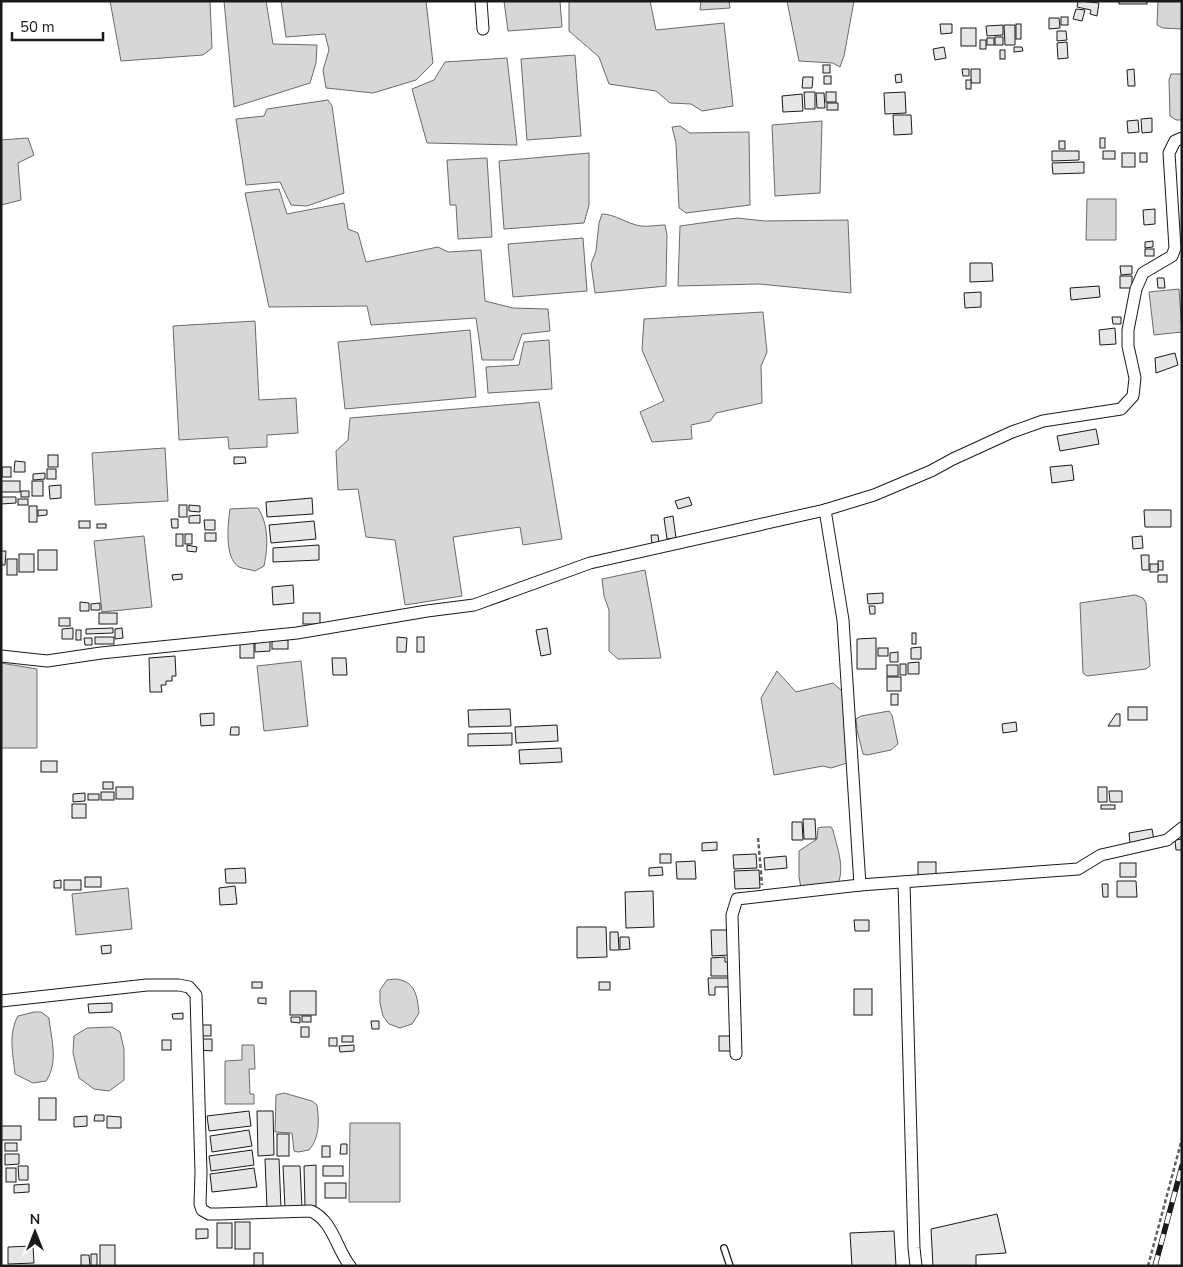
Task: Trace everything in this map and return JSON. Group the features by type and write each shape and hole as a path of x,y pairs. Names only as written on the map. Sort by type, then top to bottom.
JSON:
{"street":[{"path":"481,1 484,29"},
{"path":"1,656 47,662 101,653 297,633 474,605 590,563 825,510 874,495 931,471 1012,432 1043,421 1121,408 1133,396 1135,378 1128,346 1136,289 1143,274 1172,256 1175,248 1169,153 1175,141 1182,138"},
{"path":"825,510 843,620 860,885"},
{"path":"736,1054 732,915 737,900 860,885 1078,869 1101,855 1167,840 1182,828"},
{"path":"904,882 916,1266"},
{"path":"1,1001 147,985 179,985 189,987 196,995 201,1173 200,1204 202,1210 209,1214 311,1211 318,1214 328,1224 345,1260 350,1266"}],"lane":[{"path":"724,1248 730,1266"}],"path":[{"path":"758,838 764,896"},
{"path":"1148,1266 1182,1139"}],"shaded area":[{"path":"110,1 210,1 212,48 203,55 121,61"},
{"path":"224,1 266,1 273,44 317,45 316,63 310,83 234,107"},
{"path":"281,1 426,1 433,63 416,80 373,93 326,88 323,70 329,50 325,34 286,37"},
{"path":"504,1 560,1 562,27 508,31"},
{"path":"569,1 650,1 656,30 724,23 733,106 702,111 691,104 670,103 656,91 609,84 599,57 569,31"},
{"path":"701,1 729,1 730,8 700,10"},
{"path":"787,1 854,1 844,56 840,67 833,63 799,61"},
{"path":"1158,1 1182,1 1182,29 1163,28 1157,25"},
{"path":"575,55 581,136 527,140 521,59"},
{"path":"507,58 517,145 427,143 412,89 434,80 445,62"},
{"path":"1171,74 1182,74 1182,120 1176,120 1170,116 1169,80"},
{"path":"328,100 332,106 344,193 307,206 291,205 280,182 246,185 236,119 264,116 267,109"},
{"path":"822,121 820,193 775,196 772,125"},
{"path":"680,126 690,133 749,132 750,205 686,213 679,208 676,143 672,127"},
{"path":"28,138 34,155 18,163 21,200 1,205 1,140"},
{"path":"589,153 589,205 584,223 504,229 499,161"},
{"path":"487,158 492,237 458,239 456,205 450,205 447,160"},
{"path":"279,189 287,214 344,203 348,229 358,233 366,262 438,247 448,252 481,250 485,301 513,308 548,309 550,331 522,334 513,360 482,360 476,318 371,325 367,306 269,307 245,193"},
{"path":"1087,199 1116,199 1116,240 1086,240"},
{"path":"602,214 641,226 665,225 667,235 666,286 595,293 591,264 596,251 599,223"},
{"path":"737,218 765,221 848,220 851,293 759,284 678,286 680,226"},
{"path":"583,238 587,291 513,297 508,244"},
{"path":"1179,289 1182,332 1154,335 1149,292"},
{"path":"763,312 767,352 761,366 762,403 716,413 710,421 691,425 692,439 652,442 640,412 664,401 642,350 644,319"},
{"path":"255,321 259,400 296,398 298,433 267,435 267,447 229,449 228,437 179,440 173,326"},
{"path":"470,330 476,397 345,409 338,342"},
{"path":"549,340 552,389 488,393 486,367 519,365 524,342"},
{"path":"539,402 562,539 523,545 520,527 453,537 462,596 405,605 395,540 366,537 358,489 338,490 336,451 348,440 350,418"},
{"path":"165,448 168,501 95,505 92,453"},
{"path":"258,508 262,515 267,536 264,566 255,571 239,567 234,563 229,549 228,523 230,509"},
{"path":"144,536 152,607 102,612 94,541"},
{"path":"645,570 661,658 618,659 609,651 609,610 604,596 602,579"},
{"path":"1135,595 1143,598 1146,603 1150,666 1146,669 1087,676 1083,673 1080,603"},
{"path":"301,661 308,726 264,731 257,666"},
{"path":"1,663 37,669 37,748 1,748"},
{"path":"777,671 796,692 833,683 843,692 847,763 831,768 823,766 774,775 761,698"},
{"path":"889,711 892,715 898,744 891,750 867,755 863,754 856,719 861,716"},
{"path":"831,827 833,830 841,864 838,884 801,888 799,851 817,839 818,828"},
{"path":"128,888 132,929 76,935 72,894"},
{"path":"387,980 402,980 414,990 419,1013 412,1024 400,1028 389,1024 383,1016 380,1003 380,990"},
{"path":"41,1012 49,1018 53,1058 50,1074 46,1081 33,1083 15,1074 12,1037 18,1016"},
{"path":"112,1027 120,1032 124,1049 124,1080 109,1091 94,1089 79,1078 73,1053 74,1036 87,1028"},
{"path":"242,1045 254,1045 255,1069 249,1069 250,1094 254,1094 254,1104 225,1104 225,1061 242,1060"},
{"path":"284,1093 312,1101 317,1105 317,1134 309,1150 294,1151 292,1133 275,1132 276,1095"},
{"path":"350,1123 400,1123 400,1202 349,1202"}],"building":[{"path":"1078,1 1099,3 1097,16 1090,14 1091,10 1077,7"},
{"path":"1119,1 1147,1 1147,4 1119,4"},
{"path":"1076,9 1085,10 1082,21 1073,19"},
{"path":"1061,17 1068,17 1068,25 1061,25"},
{"path":"1049,18 1059,18 1060,28 1049,29"},
{"path":"940,24 952,24 952,33 941,34"},
{"path":"1016,24 1021,24 1021,39 1016,39"},
{"path":"1003,25 1003,35 987,36 986,26"},
{"path":"1004,25 1015,25 1015,45 1005,45"},
{"path":"961,28 976,28 976,46 961,46"},
{"path":"1057,31 1066,31 1067,40 1057,41"},
{"path":"995,37 1003,37 1003,45 995,45"},
{"path":"987,38 994,38 994,45 987,45"},
{"path":"980,40 986,40 986,49 980,49"},
{"path":"1067,42 1068,58 1058,59 1057,43"},
{"path":"944,47 946,58 935,60 933,49"},
{"path":"1014,47 1022,47 1023,51 1014,52"},
{"path":"1000,50 1005,50 1005,59 1000,59"},
{"path":"823,65 830,65 830,73 823,73"},
{"path":"962,69 969,69 969,76 963,76"},
{"path":"971,69 980,69 980,83 971,83"},
{"path":"1134,69 1135,86 1128,86 1127,70"},
{"path":"901,74 902,82 896,83 895,75"},
{"path":"824,76 831,76 831,84 824,84"},
{"path":"803,77 813,77 812,88 802,88"},
{"path":"966,80 971,80 971,89 966,89"},
{"path":"804,92 815,92 815,109 805,109"},
{"path":"826,92 836,92 836,102 826,102"},
{"path":"905,92 906,113 885,114 884,93"},
{"path":"816,93 824,93 825,108 817,108"},
{"path":"802,94 803,111 783,112 782,96"},
{"path":"827,103 838,103 838,110 827,110"},
{"path":"893,115 911,115 912,134 894,135"},
{"path":"1152,118 1152,132 1142,133 1141,119"},
{"path":"1138,120 1139,132 1128,133 1127,121"},
{"path":"1100,138 1105,138 1105,148 1100,148"},
{"path":"1059,141 1065,141 1065,149 1059,149"},
{"path":"1052,151 1079,151 1079,160 1052,161"},
{"path":"1103,151 1115,151 1115,159 1103,159"},
{"path":"1122,153 1135,153 1135,167 1122,167"},
{"path":"1140,153 1147,153 1147,162 1140,162"},
{"path":"1084,162 1084,173 1053,174 1052,163"},
{"path":"1155,209 1155,224 1144,225 1143,210"},
{"path":"1153,241 1153,247 1145,248 1145,242"},
{"path":"1145,249 1154,249 1154,256 1145,256"},
{"path":"970,263 992,263 993,281 970,282"},
{"path":"1120,266 1132,266 1132,274 1121,275"},
{"path":"1120,276 1132,276 1132,288 1120,288"},
{"path":"1157,278 1164,278 1165,288 1158,288"},
{"path":"1099,286 1100,297 1071,300 1070,288"},
{"path":"981,292 981,307 965,308 964,293"},
{"path":"1112,317 1121,317 1121,324 1113,324"},
{"path":"1115,328 1116,344 1100,345 1099,330"},
{"path":"1175,353 1178,365 1156,373 1155,358"},
{"path":"1096,429 1099,444 1060,451 1057,436"},
{"path":"48,455 58,455 58,467 48,467"},
{"path":"234,457 245,457 246,463 234,464"},
{"path":"15,461 25,462 25,472 14,472"},
{"path":"1072,465 1074,480 1052,483 1050,467"},
{"path":"2,467 11,467 11,477 2,477"},
{"path":"47,469 56,469 56,479 47,479"},
{"path":"45,473 45,479 33,480 33,474"},
{"path":"1,481 20,481 20,492 1,492"},
{"path":"32,481 43,481 43,496 32,496"},
{"path":"61,485 61,498 50,499 49,486"},
{"path":"21,491 29,491 29,497 21,497"},
{"path":"1,497 16,497 16,503 1,504"},
{"path":"689,497 692,505 678,509 675,501"},
{"path":"312,498 313,514 267,517 266,502"},
{"path":"18,499 28,499 28,505 18,505"},
{"path":"179,505 187,505 187,517 179,517"},
{"path":"189,505 200,506 200,512 189,511"},
{"path":"29,506 37,506 37,522 29,522"},
{"path":"38,510 47,510 47,515 38,516"},
{"path":"1144,510 1171,510 1171,527 1145,527"},
{"path":"200,515 200,523 189,523 189,516"},
{"path":"673,516 676,538 667,539 664,518"},
{"path":"171,519 178,519 178,528 172,528"},
{"path":"204,520 215,520 215,530 205,530"},
{"path":"79,521 90,521 90,528 79,528"},
{"path":"314,521 316,539 271,543 269,525"},
{"path":"97,524 106,524 106,528 97,528"},
{"path":"205,533 216,533 216,541 205,541"},
{"path":"176,534 183,534 183,546 176,546"},
{"path":"185,534 192,534 192,544 185,544"},
{"path":"651,535 658,535 659,543 652,544"},
{"path":"1142,536 1143,548 1133,549 1132,537"},
{"path":"187,545 197,547 196,552 187,551"},
{"path":"319,545 319,560 273,562 273,548"},
{"path":"38,550 57,550 57,570 38,570"},
{"path":"1,551 6,551 5,565 1,565"},
{"path":"19,554 34,554 34,572 19,572"},
{"path":"1141,555 1149,555 1149,570 1142,570"},
{"path":"7,559 17,559 17,575 7,575"},
{"path":"1158,561 1163,561 1163,570 1158,570"},
{"path":"1150,564 1158,564 1158,572 1150,572"},
{"path":"182,574 182,579 173,580 172,575"},
{"path":"1158,575 1167,575 1167,582 1158,582"},
{"path":"293,585 294,603 273,605 272,587"},
{"path":"883,593 883,603 868,604 867,594"},
{"path":"80,602 89,603 89,611 80,611"},
{"path":"100,603 100,610 91,610 91,604"},
{"path":"869,606 875,606 875,614 870,614"},
{"path":"99,613 117,613 117,624 99,624"},
{"path":"303,613 320,613 320,624 303,624"},
{"path":"59,618 70,618 70,626 59,626"},
{"path":"73,628 73,639 62,639 62,629"},
{"path":"113,628 113,633 86,634 86,629"},
{"path":"122,628 123,638 115,639 115,629"},
{"path":"547,628 551,654 541,656 536,630"},
{"path":"76,630 81,630 81,640 76,640"},
{"path":"912,633 916,633 916,644 912,644"},
{"path":"95,637 114,637 114,644 95,644"},
{"path":"397,637 407,638 406,652 397,652"},
{"path":"417,637 424,637 424,652 417,652"},
{"path":"84,638 92,638 92,645 85,645"},
{"path":"876,638 876,669 857,669 857,639"},
{"path":"272,640 288,640 288,649 272,649"},
{"path":"270,641 270,651 255,652 255,642"},
{"path":"240,642 254,642 254,658 240,658"},
{"path":"921,647 921,659 911,659 911,648"},
{"path":"878,648 888,648 888,656 878,656"},
{"path":"898,652 898,662 890,662 890,653"},
{"path":"175,656 176,676 172,676 172,681 166,681 166,685 161,685 162,692 150,692 149,658"},
{"path":"332,658 346,658 347,675 333,675"},
{"path":"919,662 919,674 908,674 908,663"},
{"path":"900,664 906,664 906,675 900,675"},
{"path":"887,665 898,665 898,676 887,676"},
{"path":"887,677 901,677 901,691 887,691"},
{"path":"891,694 898,694 898,705 891,705"},
{"path":"1128,707 1147,707 1147,720 1128,720"},
{"path":"510,709 511,726 469,727 468,710"},
{"path":"214,713 214,725 201,726 200,714"},
{"path":"1116,714 1120,714 1120,726 1108,726"},
{"path":"1016,722 1017,731 1003,733 1002,724"},
{"path":"557,725 558,741 516,743 515,727"},
{"path":"231,727 239,727 239,735 230,735"},
{"path":"512,733 512,745 468,746 468,734"},
{"path":"561,748 562,762 520,764 519,750"},
{"path":"41,761 57,761 57,772 41,772"},
{"path":"103,782 113,782 113,789 103,789"},
{"path":"116,787 133,787 133,799 116,799"},
{"path":"1098,787 1107,787 1107,802 1098,802"},
{"path":"1109,791 1122,791 1122,802 1110,802"},
{"path":"101,792 114,792 114,800 101,800"},
{"path":"85,793 85,801 73,802 73,794"},
{"path":"88,794 99,794 99,800 88,800"},
{"path":"72,804 86,804 86,818 72,818"},
{"path":"1101,805 1115,805 1115,809 1101,809"},
{"path":"803,819 815,819 816,839 804,839"},
{"path":"792,822 802,822 803,840 792,840"},
{"path":"1152,829 1154,840 1130,843 1129,833"},
{"path":"1182,839 1182,850 1176,850 1175,840"},
{"path":"717,842 717,850 702,851 702,843"},
{"path":"660,854 671,854 671,863 660,863"},
{"path":"756,854 757,868 734,869 733,855"},
{"path":"786,856 787,868 765,870 764,858"},
{"path":"695,861 696,879 677,879 676,862"},
{"path":"918,862 936,862 936,876 918,876"},
{"path":"1120,863 1136,863 1136,877 1120,877"},
{"path":"662,867 663,875 649,876 649,868"},
{"path":"245,868 246,883 226,883 225,869"},
{"path":"759,870 760,888 735,889 734,871"},
{"path":"85,877 101,877 101,887 85,887"},
{"path":"61,880 61,888 54,888 54,881"},
{"path":"64,880 81,880 81,890 64,890"},
{"path":"1117,881 1136,881 1137,897 1117,897"},
{"path":"1102,884 1108,884 1108,897 1103,897"},
{"path":"235,886 237,904 220,905 219,888"},
{"path":"653,891 654,927 626,928 625,892"},
{"path":"854,920 869,920 869,931 855,931"},
{"path":"577,927 606,927 607,957 577,958"},
{"path":"711,930 728,930 729,955 712,956"},
{"path":"610,932 618,932 619,950 610,950"},
{"path":"620,937 629,937 630,949 620,950"},
{"path":"111,945 111,953 102,954 101,946"},
{"path":"725,957 725,962 731,962 731,976 711,976 711,958"},
{"path":"708,978 731,978 732,987 715,987 715,995 709,995"},
{"path":"252,982 262,982 262,988 252,988"},
{"path":"599,982 610,982 610,990 599,990"},
{"path":"854,989 872,989 872,1015 854,1015"},
{"path":"290,991 316,991 316,1015 290,1015"},
{"path":"258,998 266,998 266,1004 258,1003"},
{"path":"112,1003 112,1012 89,1013 88,1004"},
{"path":"183,1013 183,1019 173,1019 172,1014"},
{"path":"302,1016 311,1016 311,1022 302,1022"},
{"path":"291,1017 300,1017 300,1023 291,1022"},
{"path":"371,1021 379,1021 379,1029 372,1029"},
{"path":"200,1025 211,1025 211,1036 200,1036"},
{"path":"301,1027 309,1027 309,1037 301,1037"},
{"path":"342,1036 353,1036 353,1042 342,1042"},
{"path":"719,1036 732,1036 732,1051 719,1051"},
{"path":"329,1038 337,1038 337,1046 329,1046"},
{"path":"201,1039 212,1039 212,1051 200,1050"},
{"path":"162,1040 171,1040 171,1050 162,1050"},
{"path":"354,1045 354,1051 340,1052 339,1046"},
{"path":"39,1098 56,1098 56,1120 39,1120"},
{"path":"249,1111 251,1126 209,1131 207,1116"},
{"path":"257,1111 273,1111 274,1155 258,1156"},
{"path":"95,1115 104,1115 104,1121 94,1121"},
{"path":"87,1116 87,1126 74,1127 74,1117"},
{"path":"107,1116 121,1117 121,1128 107,1128"},
{"path":"1,1126 21,1126 21,1140 1,1140"},
{"path":"249,1130 252,1146 212,1152 210,1136"},
{"path":"277,1134 289,1134 289,1156 277,1156"},
{"path":"5,1143 17,1143 17,1151 5,1151"},
{"path":"341,1144 347,1144 347,1154 340,1154"},
{"path":"322,1146 330,1146 330,1157 322,1157"},
{"path":"252,1150 254,1165 211,1171 209,1156"},
{"path":"5,1154 19,1154 19,1164 5,1165"},
{"path":"265,1159 279,1159 281,1209 267,1209"},
{"path":"316,1165 316,1207 305,1207 304,1166"},
{"path":"18,1166 28,1166 28,1180 19,1180"},
{"path":"283,1166 300,1166 302,1208 285,1208"},
{"path":"323,1166 343,1166 343,1176 323,1176"},
{"path":"6,1168 16,1168 16,1182 6,1182"},
{"path":"254,1168 257,1187 212,1192 210,1174"},
{"path":"325,1183 346,1183 346,1198 325,1198"},
{"path":"29,1184 29,1192 14,1193 14,1185"},
{"path":"997,1214 1006,1253 976,1255 976,1266 933,1266 931,1229"},
{"path":"235,1222 250,1222 250,1249 235,1249"},
{"path":"217,1223 232,1223 232,1248 217,1248"},
{"path":"196,1229 208,1229 208,1238 196,1239"},
{"path":"894,1231 896,1266 852,1266 850,1233"},
{"path":"100,1245 115,1245 115,1266 100,1266"},
{"path":"33,1246 34,1263 8,1264 8,1247"},
{"path":"254,1253 263,1253 263,1266 254,1266"},
{"path":"91,1254 97,1254 97,1266 91,1266"},
{"path":"81,1255 89,1255 90,1266 81,1266"}],"railway":[{"path":"1155,1266 1182,1166"}]}
